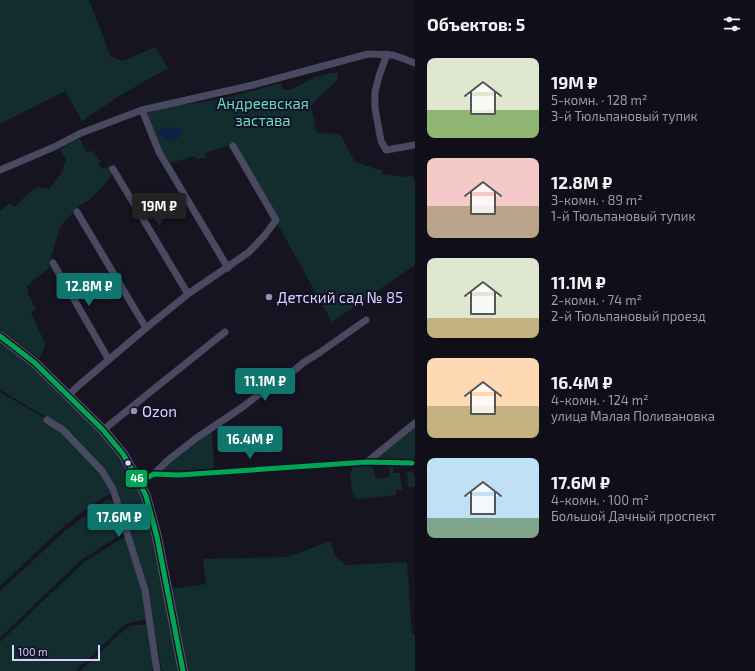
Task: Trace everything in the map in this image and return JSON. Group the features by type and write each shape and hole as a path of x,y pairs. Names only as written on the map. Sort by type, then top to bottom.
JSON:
{"main road":[{"path":"0,336 35,363 69,395 123,454 140,482 146,496 157,537 183,671"}],"street":[{"path":"0,170 54,147 81,133 142,110 253,85 368,54 387,54 415,62"},
{"path":"387,54 375,92 375,108 382,141 386,150 415,145"},
{"path":"142,110 159,152 228,268"},
{"path":"69,395 146,328 188,294 228,268 249,252 276,220 233,146"},
{"path":"113,169 188,294"},
{"path":"77,212 146,328"},
{"path":"53,263 109,360"},
{"path":"140,482 154,474 167,461 195,439 258,395 275,387 303,363 366,320"},
{"path":"102,430 225,332"},
{"path":"47,420 63,430 102,471 113,489 145,590 157,671"},
{"path":"154,474 179,475 367,462 415,423"}],"green space":[{"path":"0,0 89,0 111,57 123,61 155,47 168,68 126,92 82,121 65,91 0,124"},
{"name":"Андреевская застава","path":"331,73 338,73 338,80 311,106 317,133 340,134 355,162 383,171 382,174 406,177 412,176 415,181 415,265 332,322 244,164 235,143 205,153 206,158 196,159 194,156 171,163 160,148 147,115 148,113 171,106 221,99 281,83 283,90 290,90 316,77"},
{"path":"79,138 87,152 93,151 101,162 98,164 102,169 111,165 112,174 103,186 90,199 79,206 60,227 49,268 27,286 28,294 36,308 31,313 45,343 43,352 39,358 0,329 0,211 10,203 15,207 27,194 37,187 49,189 62,172 66,160 60,149"},
{"path":"0,340 33,365 120,454 146,507 179,671 162,671 147,588 114,489 53,421 0,390"},
{"path":"0,392 43,417 48,422 63,431 100,471 112,493 67,524 0,586"},
{"path":"415,426 415,461 374,460"},
{"path":"212,430 214,468 179,471 162,470 163,467"},
{"path":"393,464 394,473 400,473 402,490 396,490 396,495 359,499 354,497 351,485 351,472 354,465 373,466 376,479 390,477 389,465"},
{"path":"413,471 413,474 415,474 415,487 408,488 407,472"},
{"path":"110,499 114,503 125,531 81,560 0,638 0,591 65,531 106,500"},
{"path":"124,537 127,540 142,589 148,619 129,623 122,627 76,671 0,671 0,642 84,562"},
{"path":"331,541 335,556 345,565 407,562 412,634 415,635 415,671 186,671 171,589 206,584 203,559 287,557"},
{"path":"149,624 154,666 151,671 80,671 130,626"}],"water":[{"path":"168,127 181,130 181,134 177,139 168,140 160,135 158,131"}],"transit line":[{"name":"46","path":"0,336 35,363 103,430 123,454 139,482 146,496 157,537 183,671"},
{"name":"46","path":"139,482 154,474 179,475 367,462 412,463"}],"place":[{"name":"Детский сад № 85","path":"269,297"},
{"name":"Ozon","path":"134,411"}]}
